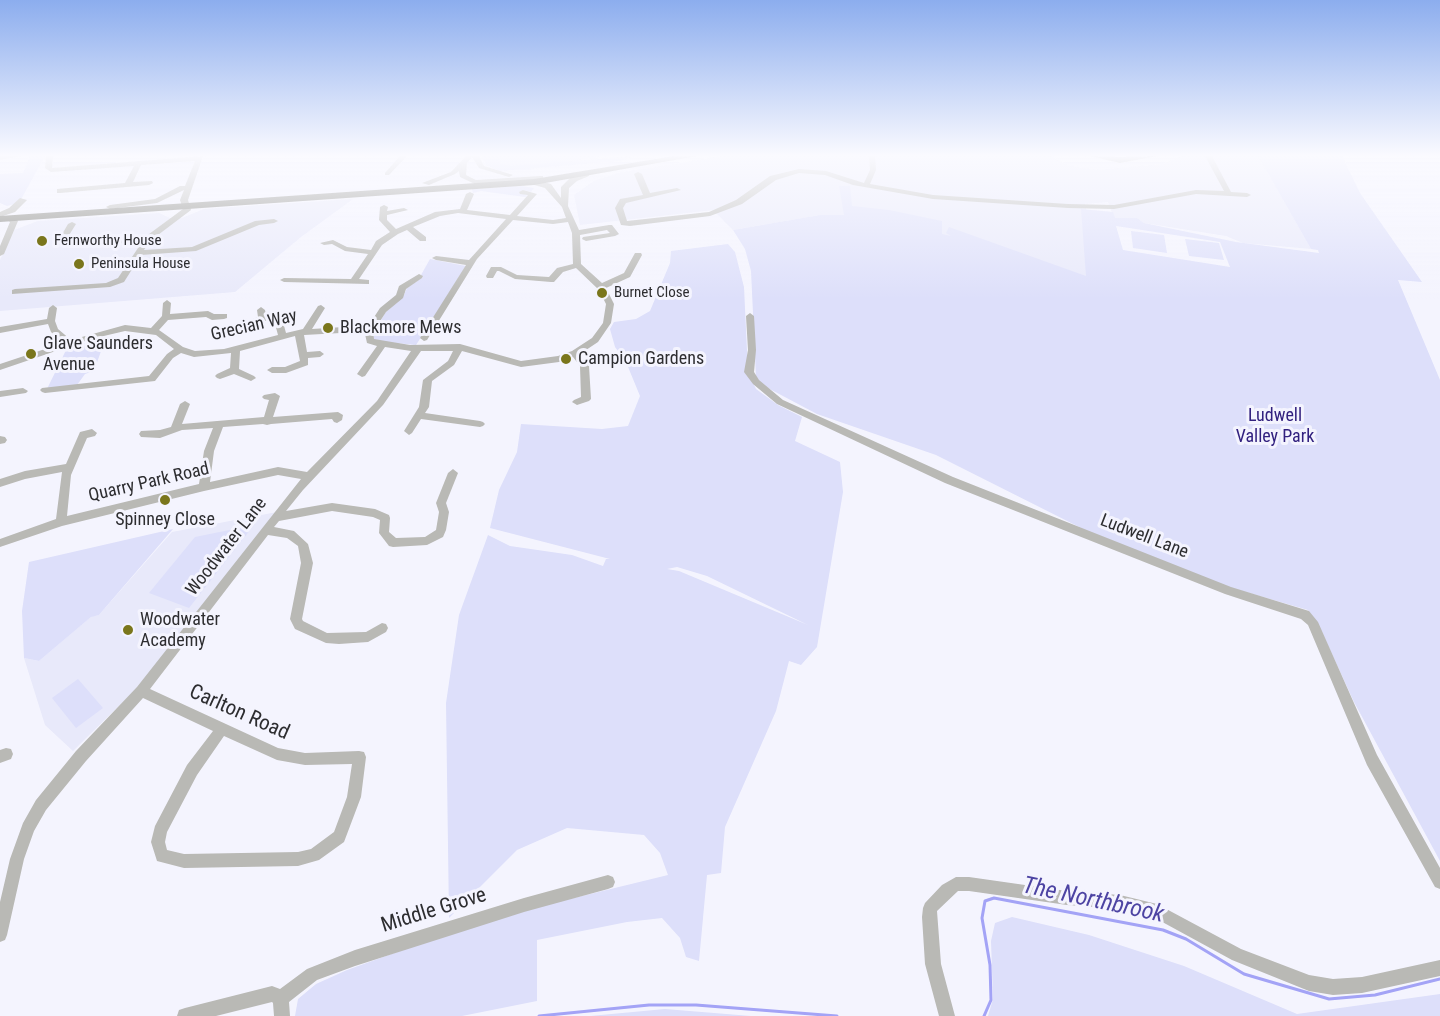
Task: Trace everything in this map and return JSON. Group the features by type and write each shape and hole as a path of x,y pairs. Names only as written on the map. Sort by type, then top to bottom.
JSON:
{"main road":[{"path":"2,217 23,205 110,207 201,203"},
{"path":"2,217 204,203"}],"street":[{"path":"110,207 138,203"},
{"path":"463,212 466,203"},
{"path":"424,338 436,326 470,263 522,203"},
{"path":"419,276 402,288 400,296 383,310 369,332 369,341 414,348 460,347 521,364 553,360 575,353 595,340 609,319 609,300 601,287 577,265 576,233 562,203"},
{"path":"622,203 624,223 630,224 710,214 736,203"},
{"path":"1041,203 1102,207 1125,203"},
{"path":"175,219 180,205"},
{"path":"15,292 112,284 125,278 147,239 175,219 180,205"},
{"path":"395,232 384,222 383,211 404,210"},
{"path":"353,282 372,252 395,232 438,214 463,212 553,222 571,219"},
{"path":"0,254 14,221 2,217"},
{"path":"138,253 193,249 258,223 274,221"},
{"path":"72,224 61,243 147,239"},
{"path":"407,226 423,240"},
{"path":"576,233 609,227 617,233 586,239"},
{"path":"231,235 242,240"},
{"path":"331,241 345,249 372,252"},
{"path":"601,287 627,275 638,255"},
{"path":"436,258 470,263"},
{"path":"489,276 494,269 499,268 549,283 560,270 577,265"},
{"path":"284,280 366,282"},
{"path":"392,284 402,288"},
{"path":"166,317 167,303"},
{"path":"53,308 51,321 54,330 70,344"},
{"path":"305,355 300,348 302,332 321,308"},
{"path":"0,367 122,329 154,330 166,317 188,313 224,316"},
{"path":"249,322 261,314 278,317 282,335"},
{"path":"2,326 0,330 51,321"},
{"name":"Ludwell Lane","path":"754,322 749,372 756,382 780,402 950,480 1239,595 1305,615 1312,622 1372,760 1440,882"},
{"name":"Grecian Way","path":"154,330 180,349 203,354 236,349 282,335 302,332 359,329 369,332"},
{"path":"362,374 383,344"},
{"path":"410,431 421,416 428,380 451,363 460,347"},
{"name":"Woodwater Lane","path":"0,935 6,882 28,828 41,805 81,756 141,690 309,476 380,403 414,348"},
{"path":"45,390 152,380 170,356 180,349"},
{"path":"234,370 236,349"},
{"path":"575,353 584,366 586,401"},
{"path":"305,355 320,354"},
{"path":"272,370 302,365 305,355"},
{"path":"220,376 234,370 244,372 252,378"},
{"path":"87,385 94,373"},
{"path":"0,394 18,389"},
{"path":"267,422 275,396"},
{"path":"175,428 185,404"},
{"path":"150,436 175,428 338,416"},
{"path":"421,416 480,424"},
{"path":"204,487 209,451 219,425"},
{"path":"61,522 69,467 83,435"},
{"path":"0,483 25,475 69,467"},
{"name":"Quarry Park Road","path":"0,543 61,522 204,487 278,471 309,476"},
{"path":"276,517 332,507 375,513 385,518 384,533 393,543 427,542 441,530 444,512 441,502 453,473"},
{"path":"266,530 290,534 303,544 307,562 296,619 299,625 326,638 339,639 368,637 382,628"},
{"name":"Carlton Road","path":"141,690 221,730 283,756 305,759 359,757 354,797 339,837 314,855 298,859 170,860 162,856 159,850 160,831 192,770 221,730"},
{"name":"Middle Grove","path":"280,998 312,974 355,958 524,905 608,882"},
{"path":"947,1015 933,964 928,917 930,908 956,884 1067,898 1120,902 1157,911 1237,955 1309,983 1333,987 1362,985 1440,968"},
{"path":"185,1016 272,994 280,998 282,1016"}],"shaded area":[{"path":"287,203 347,203 301,237 235,292 0,311 0,260 14,230 38,221 159,213 170,218 182,218 204,209"},
{"path":"576,203 1092,203 1085,204 1091,232 1089,288 820,215 733,230 713,210 580,225"},
{"path":"1109,203 1285,203 1311,249 1243,243 1226,236 1144,223 1137,218 1114,218"},
{"name":"Woodwater Academy","path":"277,512 140,685 73,751 45,725 24,658 39,661 92,616 99,615 172,532"}],"green space":[{"name":"Ludwell Valley Park","path":"842,203 852,203 852,206 889,210 942,221 942,234 951,236 946,233 949,227 1086,276 1081,209 1113,212 1115,218 1137,218 1144,223 1236,242 1319,253 1318,250 1311,249 1285,203 1367,203 1422,282 1398,280 1440,380 1440,861 1354,702 1321,630 1308,610 1232,588 1097,536 936,455 817,414 764,386 756,377 751,271 745,249 733,230 820,215 844,215","holes":["1116,226 1220,242 1230,267 1123,250"]},
{"path":"1131,231 1164,235 1167,253 1133,248"},
{"path":"1185,239 1219,243 1224,260 1189,256"},
{"path":"728,244 735,252 744,287 748,372 756,389 778,405 802,417 795,441 840,462 843,492 817,647 801,665 789,661 776,711 725,827 721,873 707,875 699,961 686,957 680,938 662,918 627,922 537,940 537,1001 462,1016 295,1016 298,999 316,984 347,970 442,936 537,907 668,875 660,853 644,835 567,828 517,850 449,918 446,703 459,615 488,535 510,546 572,555 603,566 606,559 610,559 490,528 499,490 517,452 521,424 602,429 628,426 640,396 626,362 615,347 610,329 614,322 636,319 650,311 670,263 671,251","holes":["677,567 707,576 808,625 679,571 667,569"]},
{"path":"430,259 466,266 416,345 375,341 372,337 385,313 404,295 407,288 423,277 421,275"},
{"path":"106,337 94,371 85,374 77,385 47,389 67,348"},
{"path":"254,525 189,608 149,593 195,537"},
{"path":"173,529 99,615 91,617 39,661 24,658 22,611 29,562"},
{"path":"78,679 103,708 76,728 52,698"},
{"path":"1012,917 1089,935 1184,966 1297,1014 1440,994 1440,1016 988,1016 993,999 991,941 995,923"},
{"path":"665,1009 751,1016 590,1016"}],"waterway":[{"name":"The Northbrook","path":"984,1016 991,1000 990,965 982,918 985,901 994,898 1163,930 1186,939 1244,974 1329,999 1375,995 1440,979"},
{"name":"The Northbrook","path":"539,1016 649,1005 696,1005 837,1016"}],"place":[{"name":"Fernworthy House","path":"42,241"},
{"name":"Peninsula House","path":"79,264"},
{"name":"Burnet Close","path":"602,293"},
{"name":"Blackmore Mews","path":"328,328"},
{"name":"Glave Saunders Avenue","path":"31,354"},
{"name":"Campion Gardens","path":"566,359"},
{"name":"Spinney Close","path":"165,500"},
{"name":"Woodwater Academy","path":"128,630"}]}
